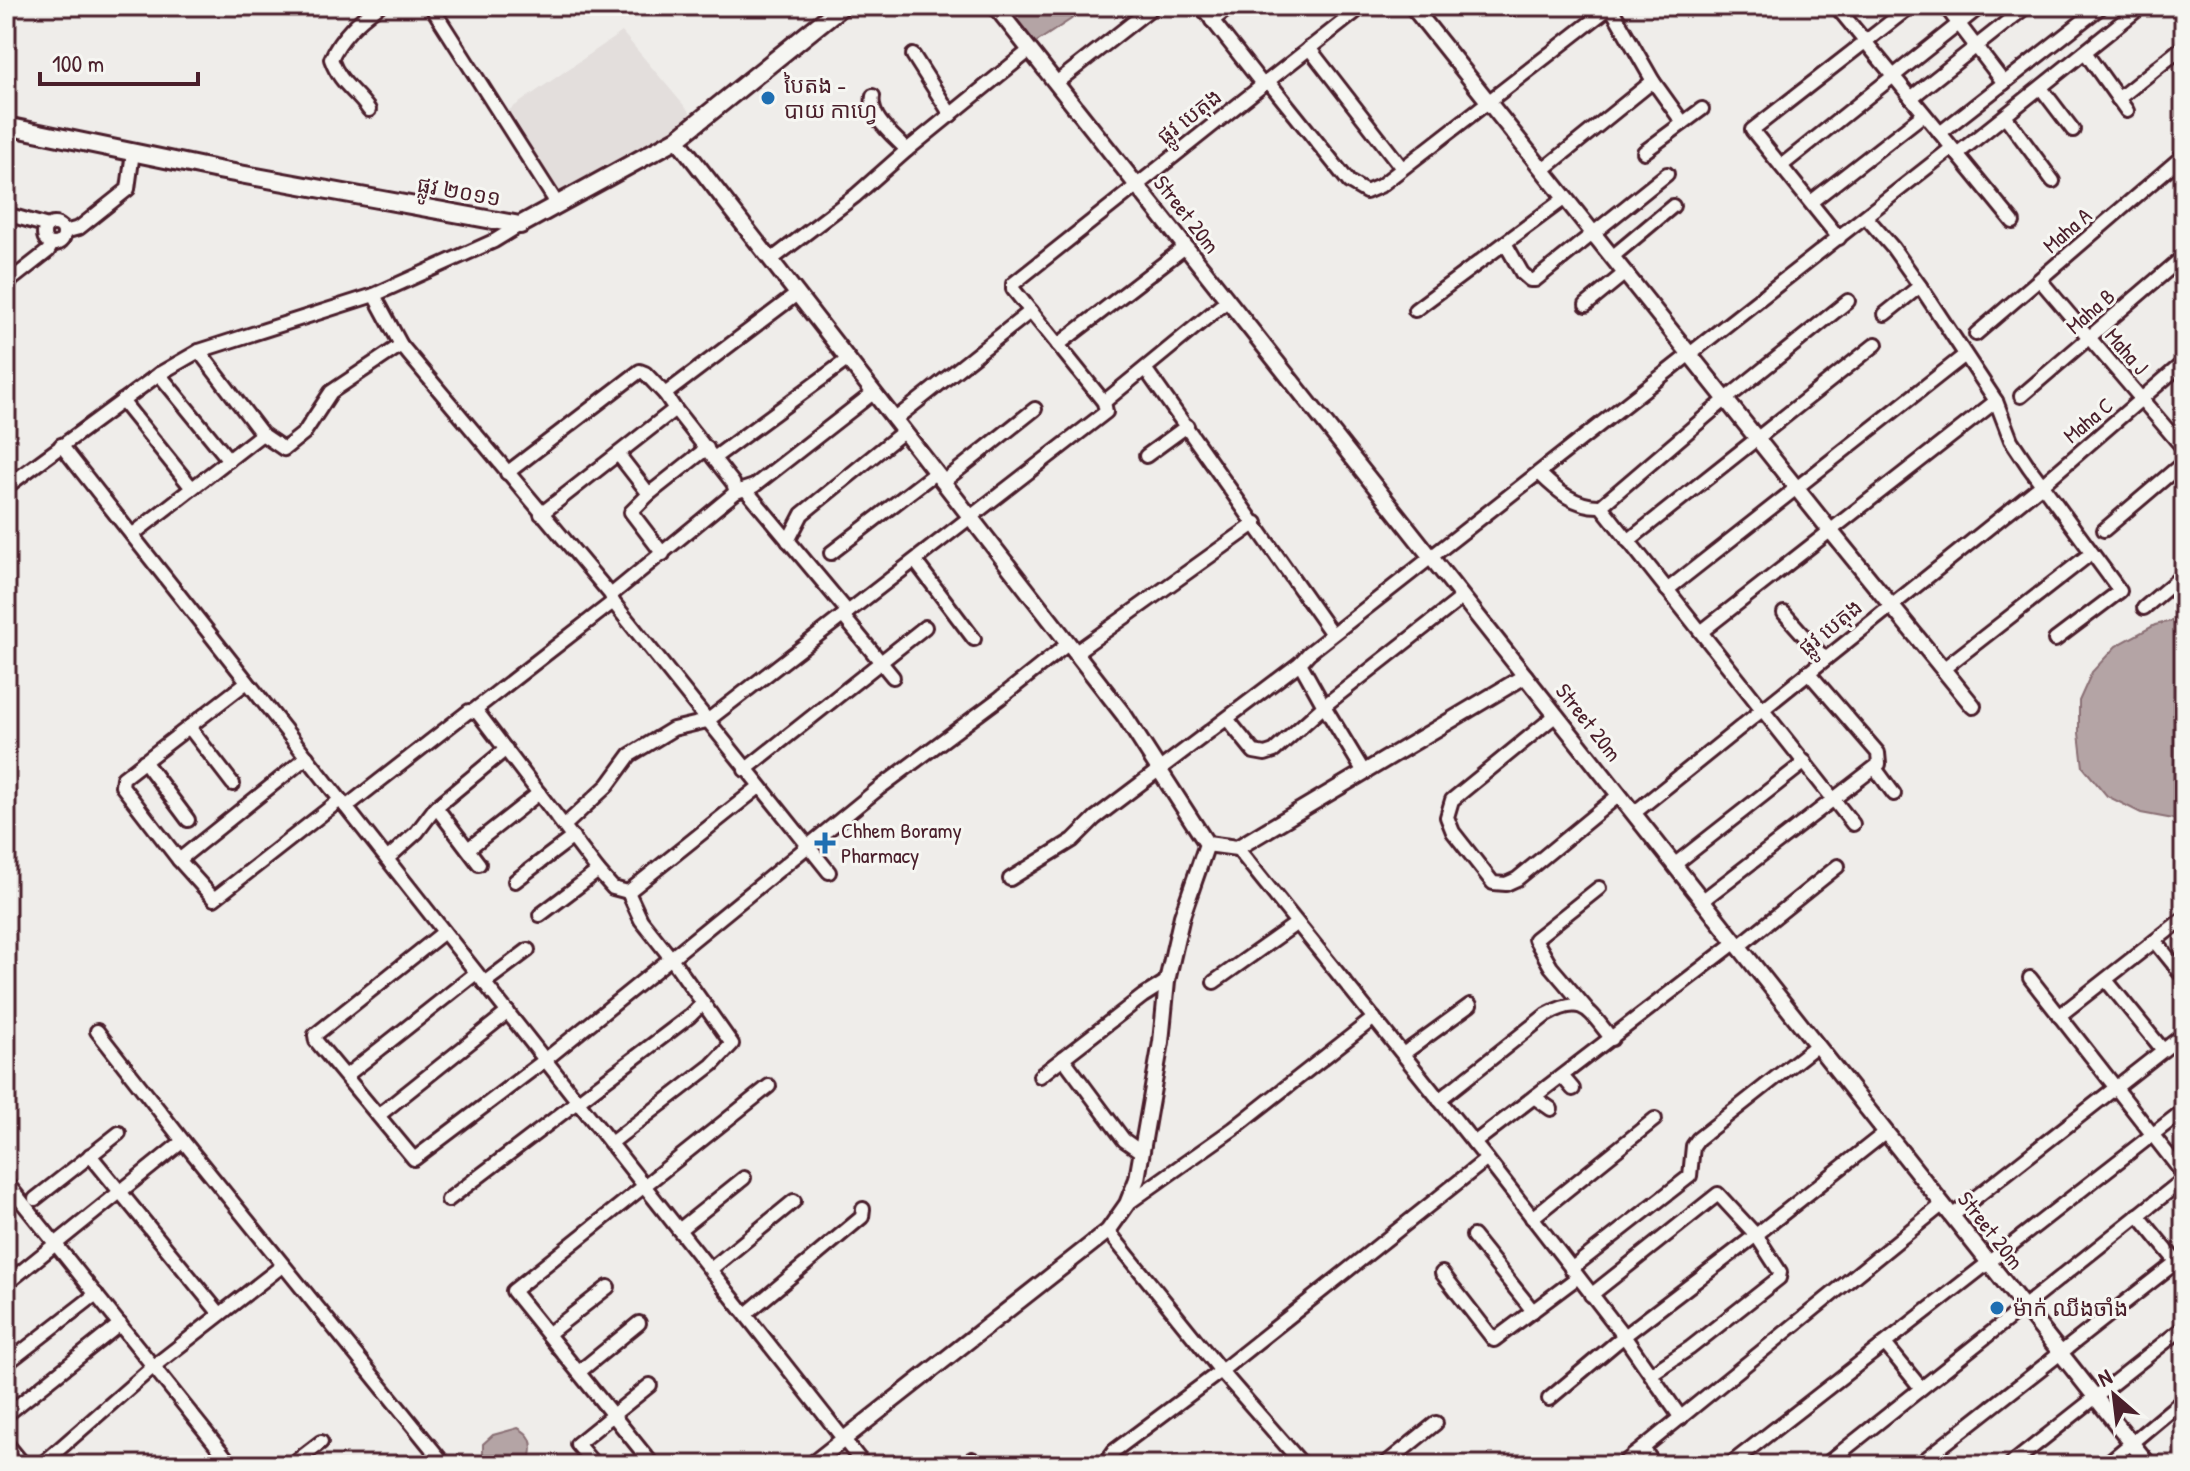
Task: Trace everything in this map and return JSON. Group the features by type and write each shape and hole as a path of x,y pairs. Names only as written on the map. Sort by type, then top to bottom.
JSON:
{"main road":[{"name":"ផ្លូវ ២០១១","path":"6,126 520,225 677,139 842,6"}],"street":[{"path":"369,110 358,94 337,76 331,59 349,32 379,6"},
{"path":"431,6 558,205"},
{"name":"Street 20m","path":"995,6 2149,1465"},
{"path":"1056,83 1154,6"},
{"path":"1201,6 1349,182 1366,192 1380,186 1610,7 1653,81 1683,123"},
{"path":"1212,21 1231,6"},
{"name":"ផ្លូវ បេតុង","path":"1031,311 1013,289 1016,279 1363,6"},
{"path":"1412,6 1973,706"},
{"path":"1836,6 2013,222"},
{"path":"1839,238 1752,130 1911,6"},
{"path":"1945,6 2004,83"},
{"path":"1781,166 1981,6"},
{"path":"1911,98 2027,6"},
{"path":"1940,133 2102,6"},
{"path":"1010,879 1073,840 1095,818 1228,720 1332,634 1433,559 1866,217 2005,116 2142,6"},
{"path":"2118,99 2184,46"},
{"path":"1309,48 1402,168"},
{"path":"771,260 855,196 1030,50"},
{"path":"2085,52 2127,111"},
{"path":"913,55 951,115"},
{"path":"1543,170 1653,81"},
{"path":"2041,88 2073,130"},
{"path":"873,96 871,107 874,114 907,150"},
{"path":"1644,152 1702,109"},
{"path":"1811,202 1924,114"},
{"path":"2005,116 2053,181"},
{"path":"677,139 1124,715 1207,844"},
{"path":"64,232 79,228 128,189 133,152"},
{"path":"2179,160 2184,176"},
{"name":"Maha A","path":"1976,334 2179,160"},
{"path":"1505,243 1522,273 1530,280 1541,277 1592,232 1667,174"},
{"path":"1415,310 1565,198"},
{"path":"1612,257 1673,206"},
{"path":"6,214 48,226 57,225 64,232"},
{"path":"1866,217 1920,286 1996,401 2011,440 2048,479 2120,591 2055,640"},
{"path":"6,487 159,374 199,351 374,295 494,241 520,225"},
{"path":"48,226 43,235 52,244"},
{"path":"6,284 48,251 52,244 61,241 64,232"},
{"path":"1058,345 1185,247"},
{"name":"Maha B","path":"2021,396 2184,256"},
{"path":"1586,305 1625,273"},
{"name":"Maha J","path":"2040,280 2184,449"},
{"path":"1885,314 1920,286"},
{"path":"665,394 797,294"},
{"path":"374,295 401,345 612,598 745,770 829,872"},
{"path":"1104,402 1228,300"},
{"path":"1540,474 1575,501 1601,506 1848,301"},
{"path":"564,826 608,785 630,755 673,729 707,721 1106,412 1104,402 1031,311 802,514 788,541"},
{"path":"1628,541 1876,344"},
{"path":"199,351 262,434 282,448 289,447 312,423 331,392 401,345"},
{"path":"1667,590 1965,355"},
{"path":"663,554 631,512 649,494 847,360"},
{"name":"Maha C","path":"2048,479 2184,362"},
{"path":"1146,370 1332,634"},
{"path":"507,473 640,371 645,373 665,394 736,488 788,541 893,677"},
{"path":"159,374 229,460"},
{"path":"247,682 123,778 122,786 211,899 217,898 473,711 741,491 873,393"},
{"path":"122,401 192,488"},
{"path":"1701,632 1996,401"},
{"path":"541,514 675,409"},
{"path":"831,553 1035,409"},
{"path":"1146,456 1187,426"},
{"path":"132,535 262,434"},
{"path":"61,445 864,1465"},
{"path":"618,454 649,494"},
{"path":"2104,530 2184,462"},
{"name":"ផ្លូវ បេតុង","path":"1634,813 2048,479"},
{"path":"1601,506 1853,824"},
{"path":"444,932 315,1035 316,1041 414,1159 545,1060 878,789 1000,698 1256,523"},
{"path":"1943,669 2085,558"},
{"path":"915,561 974,639"},
{"path":"2144,608 2184,574"},
{"path":"1228,720 1254,752 1265,754 1274,751 1324,706 1463,597"},
{"path":"1784,613 1825,659"},
{"path":"745,770 925,627"},
{"path":"1300,663 1364,772"},
{"path":"1703,900 1879,764 1878,753 1808,672"},
{"path":"1207,844 1237,848 1525,676"},
{"path":"473,711 478,713 598,871 613,888 628,892"},
{"path":"1556,715 1452,800 1447,817 1453,832 1493,883 1506,884 1517,879 1619,795"},
{"path":"189,727 233,784"},
{"path":"387,859 417,832 436,807 506,749"},
{"path":"179,860 307,757"},
{"path":"144,761 188,820"},
{"path":"1674,865 1805,762"},
{"path":"1875,768 1894,794"},
{"path":"628,892 759,787"},
{"path":"468,849 539,793"},
{"path":"436,807 479,864"},
{"path":"515,881 573,837"},
{"path":"811,1465 1108,1231 1127,1204 1137,1179 1161,1042 1167,981 1182,916 1207,844"},
{"path":"1237,848 1487,1159 1624,1336 1681,1418"},
{"path":"1474,1143 1838,866"},
{"path":"540,915 598,871"},
{"path":"1599,888 1535,939 1551,967 1612,1039"},
{"path":"611,1143 712,1065 732,1044 641,920 628,892"},
{"path":"2059,1016 2184,918"},
{"path":"1214,982 1297,923"},
{"path":"2155,941 2184,977"},
{"path":"347,1075 480,978 528,950"},
{"path":"1825,1465 2184,1177 2030,978"},
{"path":"2106,980 2163,1050"},
{"path":"1040,1076 1167,981"},
{"path":"448,1200 703,1003"},
{"path":"1439,1100 1546,1015 1564,1005 1576,1004 1588,1010"},
{"path":"1403,1054 1470,1005"},
{"path":"379,1115 508,1012"},
{"path":"1127,1204 1233,1129 1374,1018"},
{"path":"97,1031 282,1266 445,1465"},
{"path":"1621,1465 1948,1210 2184,1034"},
{"path":"1442,1273 1494,1340 1533,1311 1690,1176 1693,1146 1698,1139 1817,1045"},
{"path":"1063,1058 1124,1140 1141,1152"},
{"path":"1562,1076 1573,1089"},
{"path":"653,1465 513,1291 769,1086"},
{"path":"1534,1097 1551,1109"},
{"path":"1729,1465 2184,1110"},
{"path":"1532,1218 1655,1119"},
{"path":"1549,1399 1624,1336 1886,1132"},
{"path":"35,1199 119,1133"},
{"path":"6,1284 183,1141"},
{"path":"90,1155 220,1314"},
{"path":"1104,1465 1114,1451 1221,1371 1487,1159"},
{"path":"679,1230 744,1178"},
{"path":"6,1182 232,1465"},
{"path":"1591,1295 1718,1194 1756,1235 1780,1272 1779,1278 1690,1348 1651,1374"},
{"path":"711,1269 794,1201"},
{"path":"746,1314 862,1217 863,1209"},
{"path":"1918,1465 2181,1263 2138,1215"},
{"path":"1108,1231 1221,1371 1303,1465"},
{"path":"1473,1236 1533,1311"},
{"path":"41,1465 154,1366 282,1266"},
{"path":"548,1334 608,1287"},
{"path":"6,1364 96,1294"},
{"path":"579,1372 639,1323"},
{"path":"6,1415 120,1324"},
{"path":"2010,1465 2184,1327"},
{"path":"1885,1344 1921,1388"},
{"path":"595,1465 577,1444 650,1385"},
{"path":"2105,1465 2184,1399"},
{"path":"1384,1465 1436,1423"},
{"path":"291,1465 321,1442"},
{"path":"6,1443 24,1465"},
{"path":"1643,1448 1654,1465"}],"shaded area":[{"path":"1012,6 1091,6 1035,43 1022,33"},
{"path":"622,32 692,115 674,130 564,191 558,189 509,110"},
{"path":"2184,618 2184,821 2141,813 2107,796 2083,767 2079,701 2092,672 2116,646 2155,625"},
{"path":"518,1428 530,1439 531,1456 520,1462 487,1461 483,1444 493,1435"}],"place":[{"name":"បៃតង - បាយ កាហ្វេ","path":"768,98"},
{"name":"Chhem Boramy Pharmacy","path":"825,843"},
{"name":"ម៉ាក់ ឈីងចាំង","path":"1997,1308"}]}
